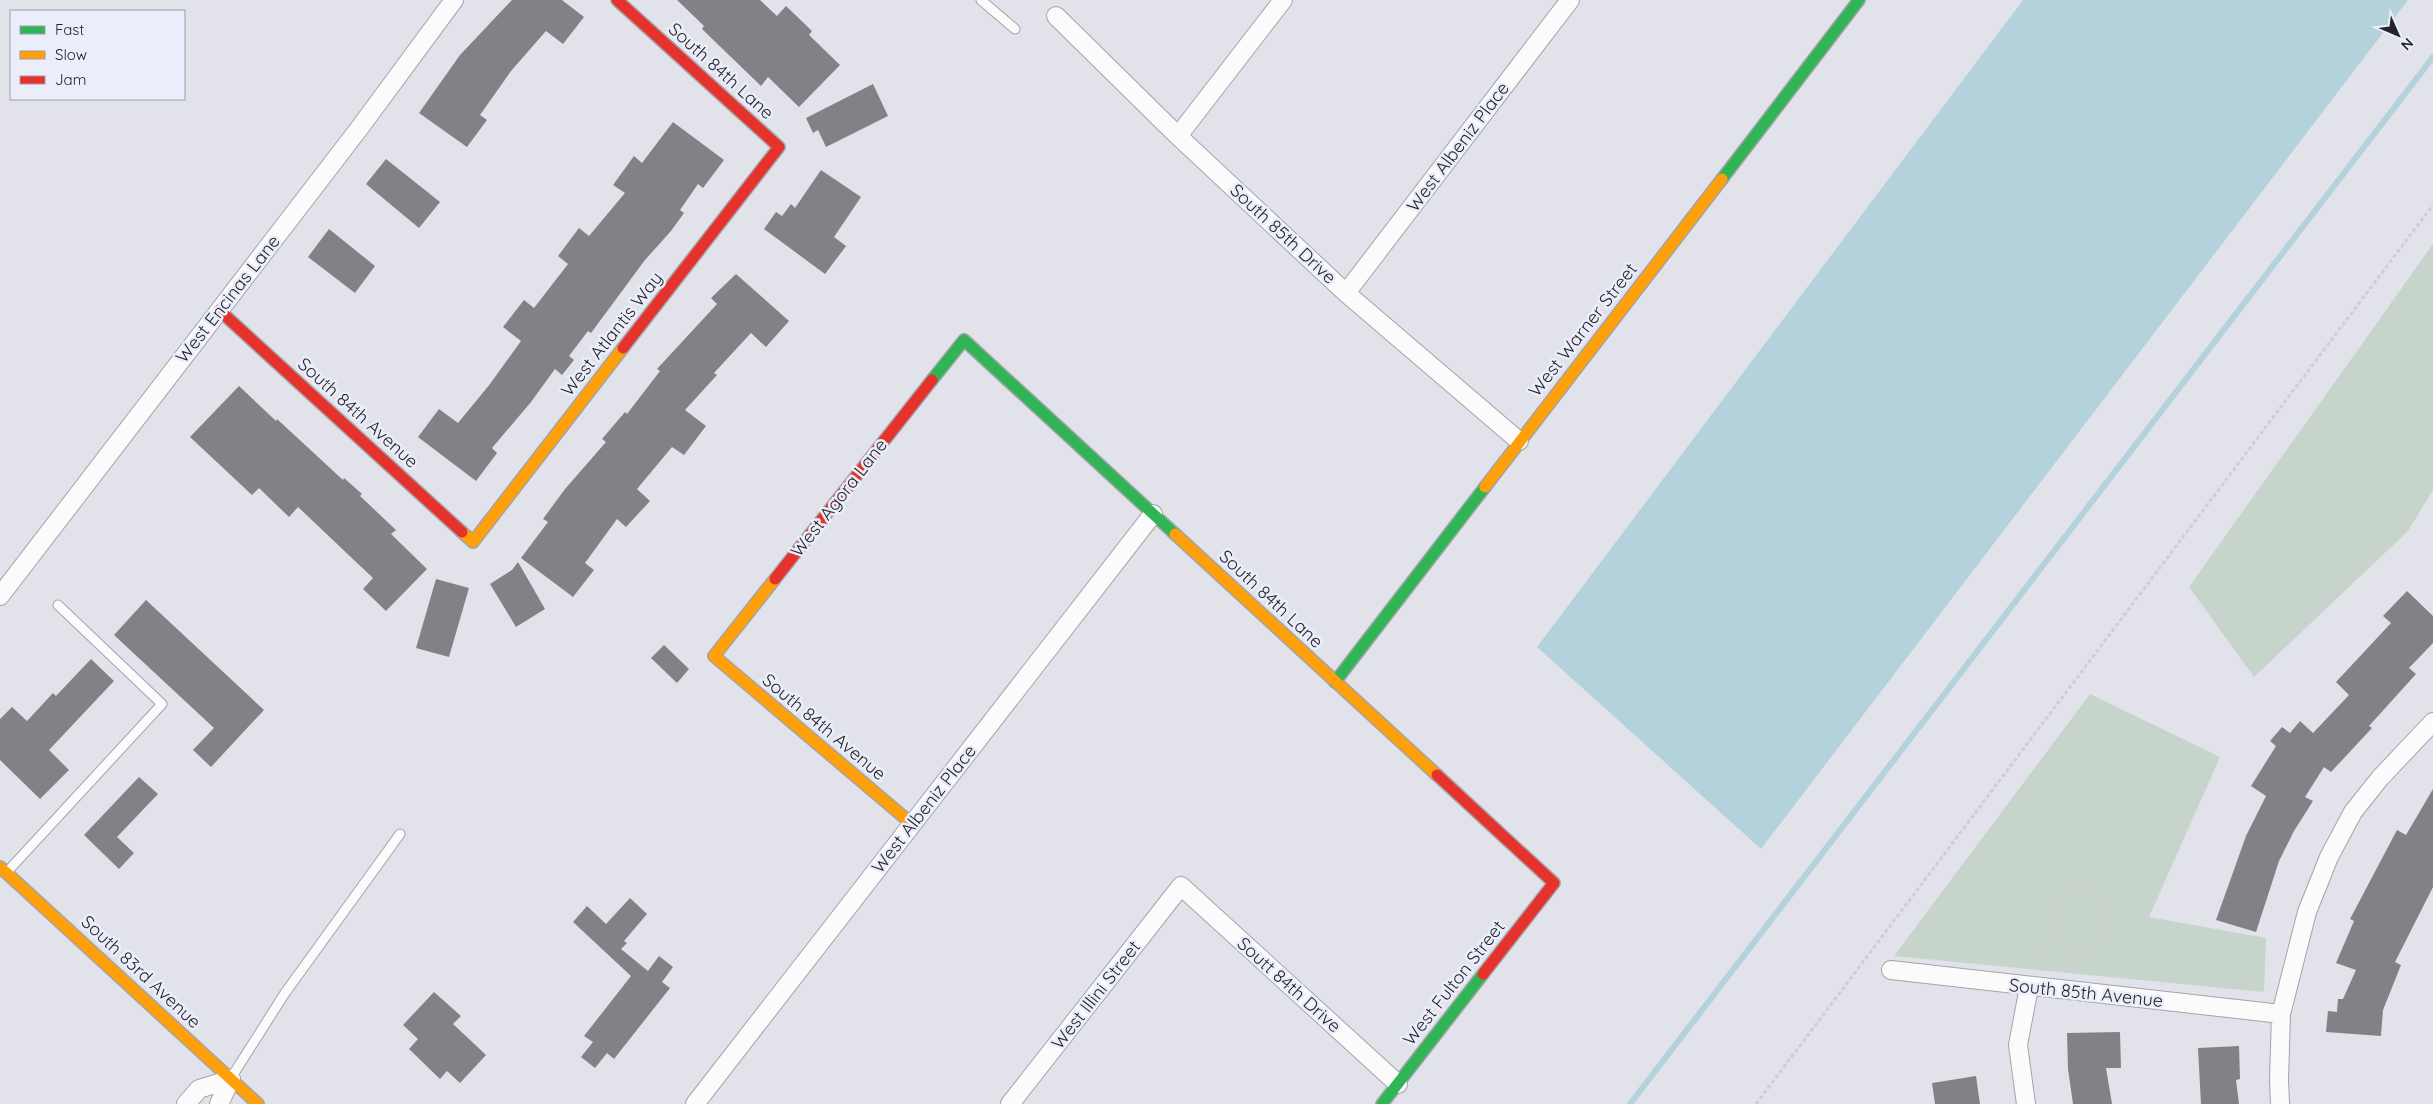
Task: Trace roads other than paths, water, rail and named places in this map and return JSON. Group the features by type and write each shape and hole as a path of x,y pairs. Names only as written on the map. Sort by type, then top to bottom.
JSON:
{"street":[{"name":"West Encinas Lane","path":"0,596 454,0"},
{"name":"South 84th Lane","path":"617,0 779,147"},
{"path":"1178,136 1283,0"},
{"name":"West Albeniz Place","path":"1346,294 1570,0"},
{"name":"West Warner Street","path":"1335,682 1859,0"},
{"name":"South 85th Drive","path":"1056,16 1178,136 1346,294 1520,441"},
{"name":"West Atlantis Way","path":"472,542 779,147"},
{"name":"South 84th Avenue","path":"219,310 472,542"},
{"name":"South 84th Lane","path":"964,340 1554,883"},
{"name":"West Agora Lane","path":"714,656 964,340"},
{"name":"West Albeniz Place","path":"695,1104 1153,514"},
{"name":"South 84th Avenue","path":"714,656 912,824"},
{"path":"2280,1104 2281,1014 2307,912 2329,857 2353,812 2380,778 2433,722"},
{"name":"South 83rd Avenue","path":"3,870 258,1104"},
{"name":"West Fulton Street","path":"1382,1104 1554,883"},
{"name":"Soutt 84th Drive","path":"1181,886 1398,1084"},
{"name":"West Illini Street","path":"1010,1104 1181,886"},
{"name":"South 85th Avenue","path":"1891,970 2281,1014"},
{"path":"2026,1104 2018,1044 2029,987"},
{"path":"186,1104 199,1089 231,1079"},
{"path":"219,1104 231,1079"}],"lane":[{"path":"981,0 1015,29"},
{"path":"3,870 162,704 58,605"},
{"path":"231,1079 285,993 400,834"}],"water":[{"path":"2023,0 2408,0 1761,849 1537,647"}],"waterway":[{"path":"1630,1104 2433,57"}]}
